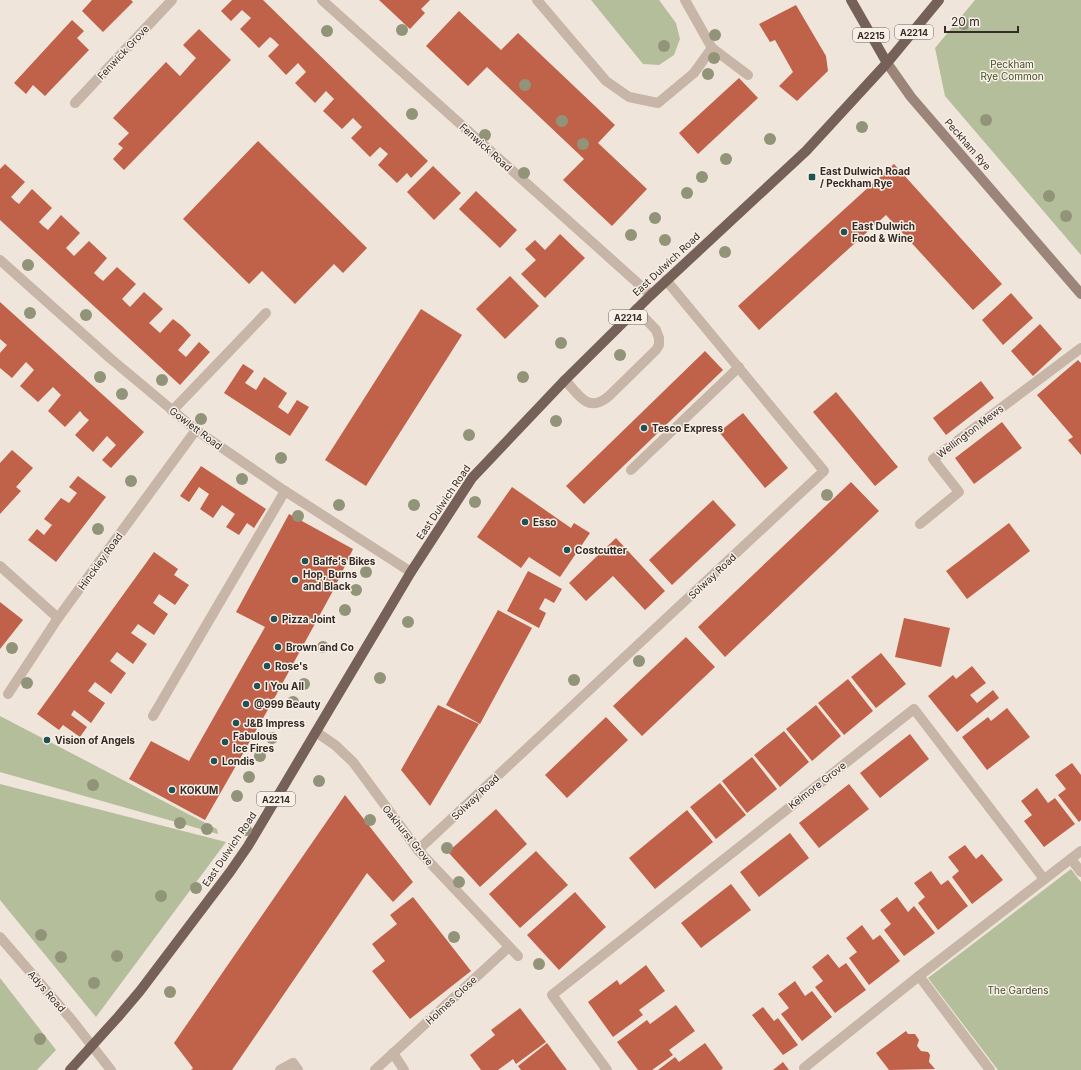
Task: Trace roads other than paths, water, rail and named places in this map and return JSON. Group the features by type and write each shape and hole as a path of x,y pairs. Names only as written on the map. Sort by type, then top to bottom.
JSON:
{"main road":[{"name":"Peckham Rye","path":"852,0 887,63 905,89 1081,294"},
{"name":"East Dulwich Road","path":"70,1070 93,1046 140,991 248,846 411,572 472,478 565,380 650,295 806,151 887,63 939,0"}],"street":[{"name":"Fenwick Grove","path":"75,103 172,0"},
{"name":"Fenwick Road","path":"322,0 650,295"},
{"path":"537,0 606,81 629,97 658,103 694,73 712,48"},
{"path":"685,0 712,48 748,75"},
{"name":"Gowlett Road","path":"0,260 111,359 196,430 285,491 411,572"},
{"name":"Solway Road","path":"418,850 824,471 666,280"},
{"path":"565,380 584,401 590,404 599,403 609,396 656,350 659,345 658,334 636,309"},
{"path":"172,411 266,313"},
{"name":"Wellington Mews","path":"920,524 959,492 933,459 1081,348"},
{"path":"631,470 739,367"},
{"name":"Hinckley Road","path":"8,694 58,618 196,430"},
{"path":"153,716 285,491"},
{"path":"0,566 58,618"},
{"name":"Kelmore Grove","path":"607,1070 552,995 914,709 1044,879"},
{"name":"Oakhurst Grove","path":"316,732 335,745 352,762 418,850 518,956"},
{"path":"804,1068 1081,851"},
{"path":"1071,859 1081,872"},
{"name":"Adys Road","path":"0,937 71,1019 111,1070"},
{"name":"Holmes Close","path":"375,1070 509,947"},
{"path":"920,976 990,1070"},
{"path":"393,1053 404,1070"},
{"path":"280,1070 293,1064 298,1070"}],"place":[{"name":"East Dulwich Road / Peckham Rye","path":"812,177"},
{"name":"East Dulwich Food & Wine","path":"844,232"},
{"name":"Tesco Express","path":"644,428"},
{"name":"Esso","path":"525,522"},
{"name":"Costcutter","path":"567,550"},
{"name":"Balfe's Bikes","path":"305,561"},
{"name":"Hop, Burns and Black","path":"295,580"},
{"name":"Pizza Joint","path":"274,619"},
{"name":"Brown and Co","path":"278,647"},
{"name":"Rose's","path":"267,666"},
{"name":"I You All","path":"257,686"},
{"name":"@999 Beauty","path":"246,704"},
{"name":"J&B Impress","path":"236,723"},
{"name":"Vision of Angels","path":"47,740"},
{"name":"Fabulous Ice Fires","path":"225,742"},
{"name":"Londis","path":"214,761"},
{"name":"KOKUM","path":"172,790"}],"park label":[{"name":"Peckham Rye Common","path":"1012,70"},
{"name":"The Gardens","path":"1018,990"}]}
